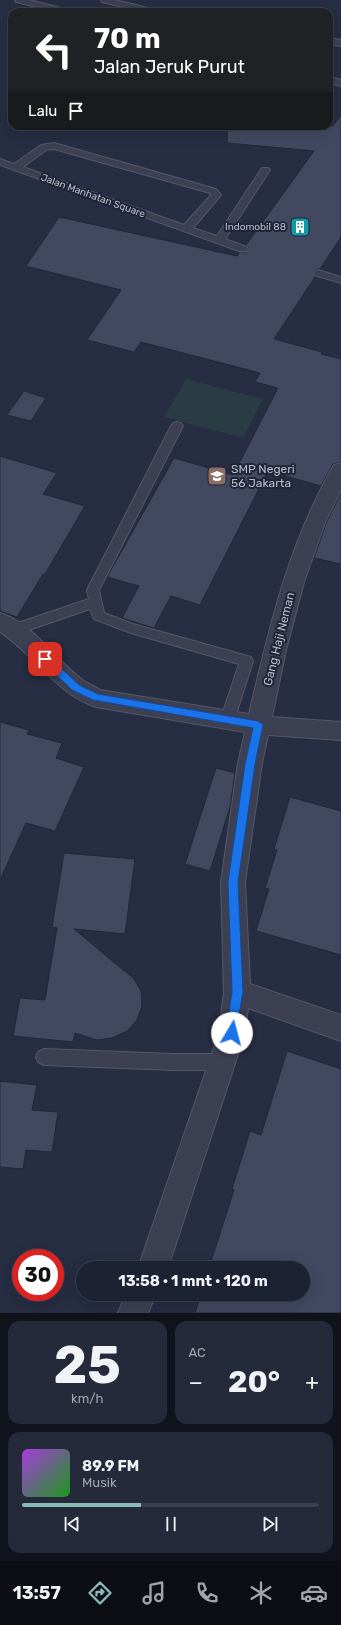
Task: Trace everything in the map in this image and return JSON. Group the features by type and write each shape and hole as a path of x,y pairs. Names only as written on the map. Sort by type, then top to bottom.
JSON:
{"street":[{"name":"Gang Haji Neman","path":"154,1261 232,1033 238,992 233,882 250,764 275,650 294,582 316,520 341,470"},
{"path":"7,626 76,687 96,698 226,721 258,725 341,731"},
{"path":"238,992 341,1028"},
{"path":"133,1313 138,1301"}],"lane":[{"path":"19,0 50,8"},
{"path":"105,0 137,8"},
{"path":"15,168 44,148 54,146 213,191 216,195 186,229"},
{"name":"Jalan Manhatan Square","path":"0,162 243,249"},
{"path":"220,240 264,170"},
{"path":"318,273 341,280"},
{"path":"177,426 93,590 98,616 131,628 246,661 226,721"},
{"path":"7,626 95,602"},
{"path":"44,1057 174,1062 222,1062"}],"shaded area":[{"path":"186,379 263,399 243,438 164,417"}],"building":[{"path":"341,115 341,237 320,269 317,269 312,273 315,277 274,339 322,352 321,354 341,359 341,462 333,464 321,486 268,471 200,605 171,596 154,628 122,618 139,586 107,577 174,458 233,475 278,388 255,382 260,373 141,342 134,352 87,340 121,290 26,266 59,217 237,256 240,252 247,252 249,248 246,245 314,151 227,143 228,130 333,130 333,126"},
{"path":"24,391 46,398 31,421 7,415"},
{"path":"0,456 57,473 43,494 85,506 45,574 43,574 17,617 0,611"},
{"path":"341,493 341,564 314,558 327,521"},
{"path":"0,722 29,730 27,734 62,743 56,758 84,767 55,831 26,823 0,880"},
{"path":"216,768 235,773 230,807 210,871 185,864"},
{"path":"290,797 341,811 341,955 256,931 269,889 265,888 277,850 274,849"},
{"path":"64,853 135,859 125,934 74,929 134,979 141,991 142,1006 137,1020 127,1031 112,1038 97,1040 75,1033 73,1042 13,1036 20,998 45,1000 57,928 52,927"},
{"path":"287,1051 341,1069 341,1313 195,1313 199,1301 310,1301 310,1261 211,1261 234,1190 232,1189 250,1131 261,1135"},
{"path":"0,1081 37,1085 32,1110 58,1112 52,1152 26,1150 23,1169 0,1167"}],"place":[{"name":"Indomobil 88","path":"300,227"},
{"name":"SMP Negeri 56 Jakarta","path":"217,476"}],"route":[{"path":"45,659 76,687 96,698 226,721 258,725 250,764 233,882 238,992 232,1033"}]}
